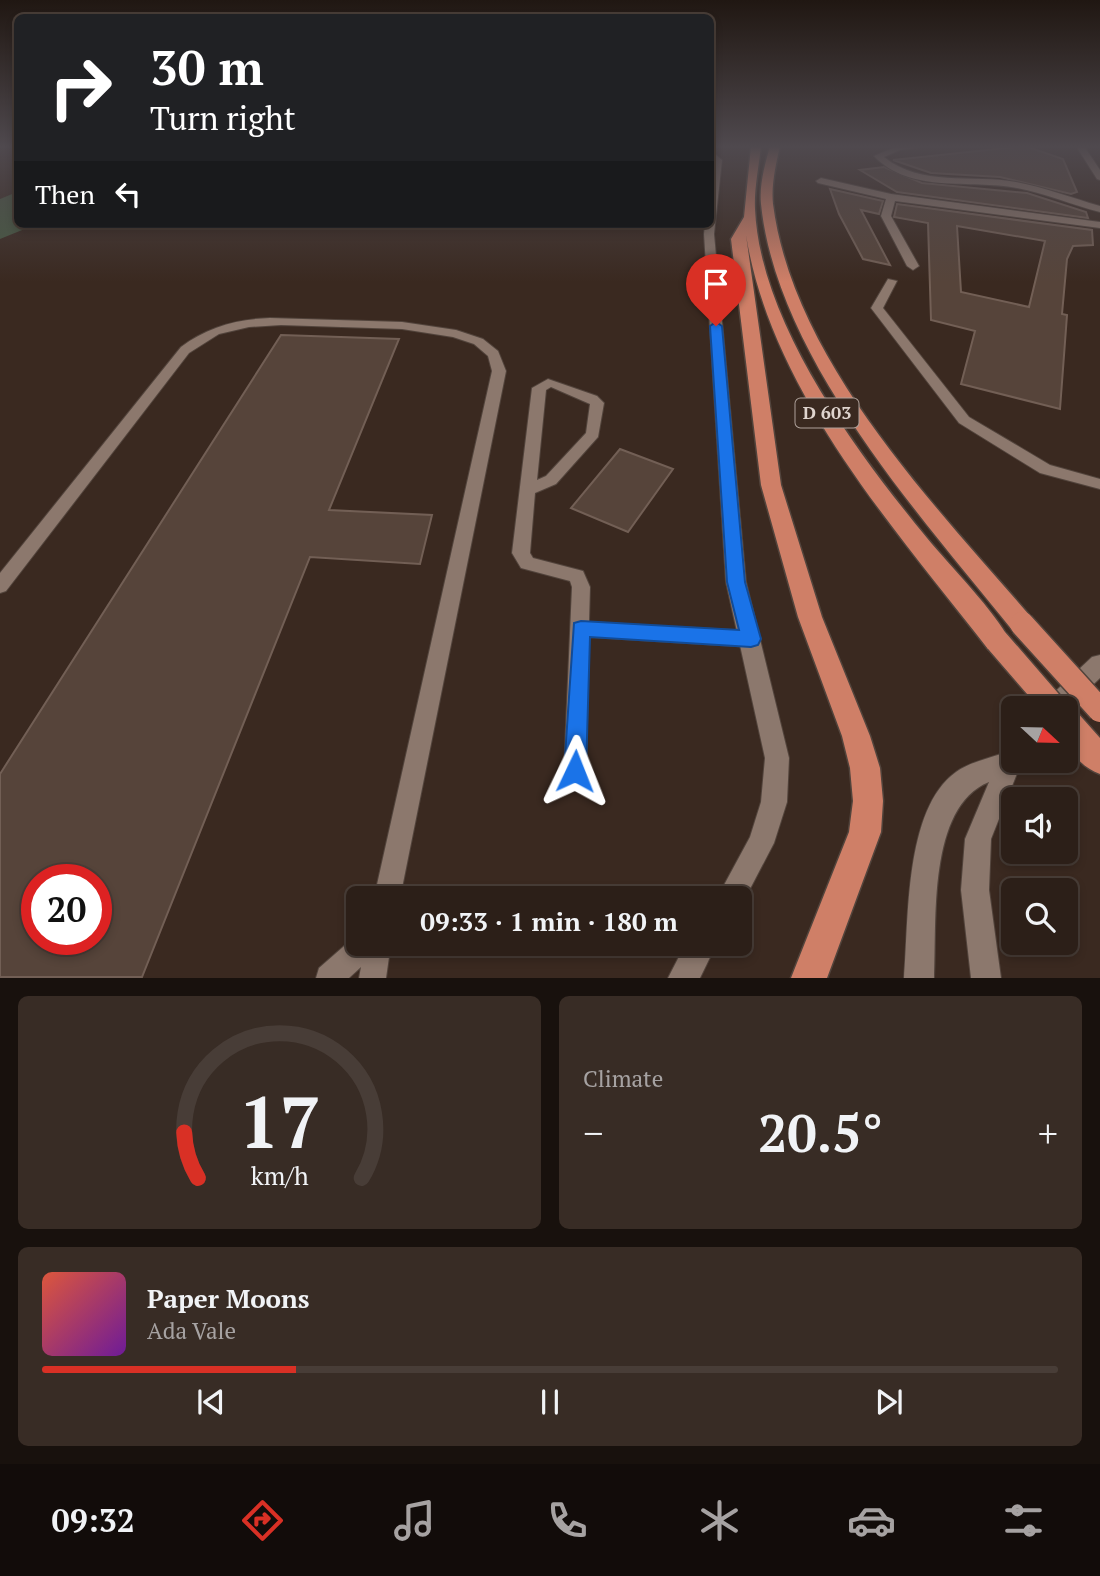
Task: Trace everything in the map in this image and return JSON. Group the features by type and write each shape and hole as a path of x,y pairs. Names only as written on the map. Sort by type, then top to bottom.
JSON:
{"highway":[{"name":"D 603","path":"747,192 748,220 760,276 772,308 814,393 878,490 1043,696"},
{"name":"D 603","path":"768,192 769,220 783,276 815,344 868,429 903,477 1022,624 1100,710"},
{"path":"748,220 738,239 771,485 787,547 810,617 856,736 865,768 868,801 865,832 809,978"},
{"path":"1078,734 1100,760"}],"street":[{"path":"868,192 1100,225"},
{"path":"1038,192 1100,209"},
{"path":"891,197 886,216 913,266"},
{"path":"710,228 736,582 777,758 775,802 761,843 738,886"},
{"path":"1067,696 1100,664"},
{"path":"919,978 925,874 935,830 946,804 962,782 1001,763"},
{"path":"986,978 981,955 975,890 978,839 1004,774"},
{"path":"683,978 695,956"}],"lane":[{"path":"892,282 877,308 964,421 1045,469 1100,484"},
{"path":"0,586 185,350 206,335 234,326 263,322 410,326 459,334 491,350 499,363 499,371 390,886"},
{"path":"528,490 551,480 593,434 597,404 592,399 554,384 543,384 539,388 521,554 527,563 577,576 581,587 575,771"},
{"path":"581,629 751,639"},
{"path":"329,978 352,956"},
{"path":"372,978 376,956"}],"green space":[{"path":"14,193 14,228 27,228 0,239 0,199"}],"building":[{"path":"831,192 883,201 879,214 861,210 890,265 863,259 839,214"},
{"path":"897,192 1027,193 1086,212 1088,218"},
{"path":"897,204 1092,230 1093,245 1073,246 1067,259 1062,314 1067,315 1060,409 961,384 975,331 931,320 928,223 894,217","holes":["957,226 1045,241 1029,307 961,292"]},
{"path":"281,335 399,339 329,510 432,515 420,564 310,557 142,977 0,977 0,774"},
{"path":"620,449 673,469 628,532 571,508"}],"route":[{"path":"575,771 581,629 751,639 736,582 716,326"}]}
